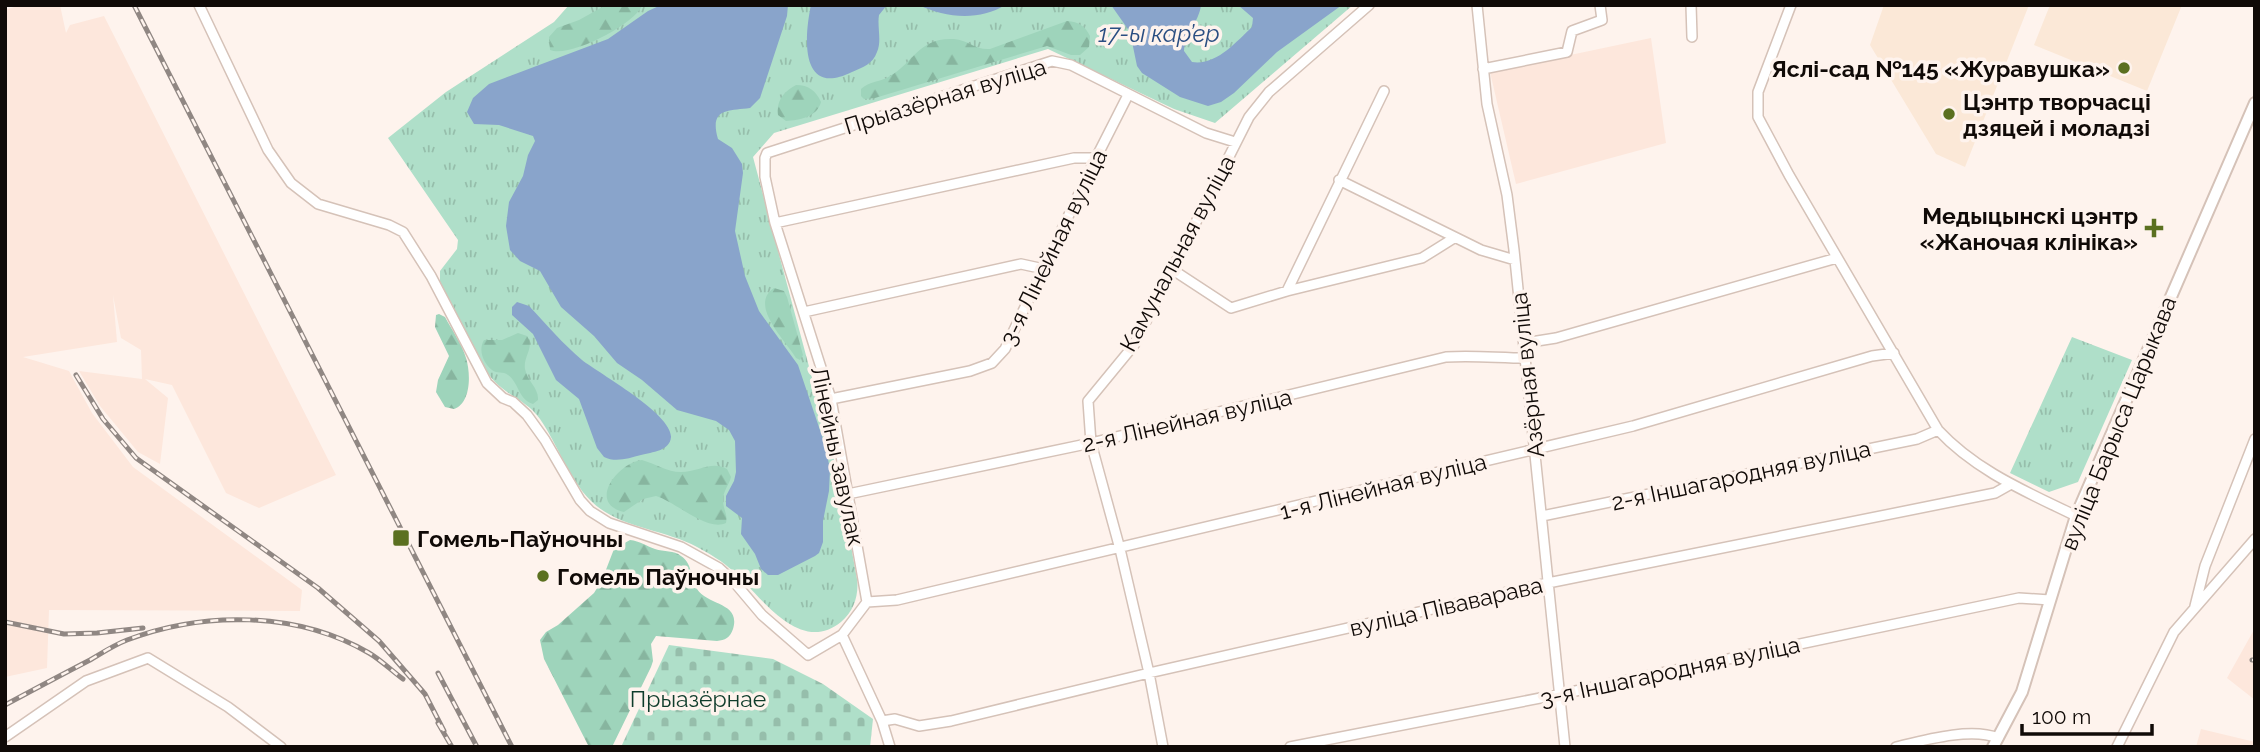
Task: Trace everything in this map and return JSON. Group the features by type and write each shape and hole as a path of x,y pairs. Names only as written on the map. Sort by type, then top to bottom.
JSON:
{"main road":[{"name":"вуліца Барыса Царыкава","path":"1996,742 2022,692 2076,516 2255,103"}],"street":[{"path":"199,5 268,150 291,183 318,204 376,221 402,232 431,276 487,383 527,415 590,511 609,523 681,547 719,568 762,615 808,654 842,635 867,603"},
{"name":"Камунальная вуліца","path":"1163,747 1120,549 1091,443 1088,401 1134,345 1249,117 1269,92 1369,5"},
{"name":"Азёрная вуліца","path":"1477,5 1493,139 1507,195 1515,260 1565,747"},
{"path":"1483,69 1567,52 1572,31 1602,20 1600,5"},
{"path":"1691,5 1692,37"},
{"path":"1791,5 1758,92 1757,111 1789,175 1938,430 1963,455 2011,484 2076,516"},
{"name":"Прыазёрная вуліца","path":"767,153 1052,61 1071,65 1206,133 1236,142"},
{"path":"1287,291 1384,91"},
{"name":"3-я Лінейная вуліца","path":"831,400 970,371 992,363 1006,349 1128,95"},
{"name":"Лінейны завулак","path":"767,153 765,177 775,223 831,400 867,603"},
{"path":"775,223 1074,158 1096,158"},
{"path":"1339,180 1454,238 1481,250 1515,260"},
{"path":"1173,270 1231,308 1287,291 1422,258 1454,238"},
{"path":"1524,343 1556,338 1837,258"},
{"path":"804,312 1021,264 1044,269"},
{"name":"1-я Лінейная вуліца","path":"867,603 897,600 1120,549 1633,426 1872,356 1894,353"},
{"name":"2-я Лінейная вуліца","path":"848,494 1091,443 1446,357 1526,358"},
{"name":"2-я Іншагародняя вуліца","path":"1542,516 1917,439 1938,430"},
{"path":"2194,608 2205,566 2255,439"},
{"name":"вуліца Піваварава","path":"882,721 895,719 919,726 951,721 1149,673 1549,583 1995,493 2011,484"},
{"path":"2117,747 2174,632 2255,539"},
{"name":"3-я Іншагародняя вуліца","path":"1290,747 1559,694 2020,597 2050,600"},
{"path":"842,635 882,721 890,747"},
{"path":"5,737 86,681 148,658 228,707 281,747"},
{"path":"1896,747 1985,732 1996,742"}],"shaded area":[{"path":"20,5 60,5 66,33 70,25 104,16 336,475 259,508 226,493 172,385 145,379 168,398 160,464 138,452 100,406 79,371 142,379 141,350 121,338 113,295 117,342 23,357 69,371 92,413 133,467 302,590 300,611 49,610 47,668 5,677 5,10"},
{"name":"Цэнтр творчасці дзяцей і моладзі","path":"1884,5 2029,5 1965,167 1936,154 1870,45"},
{"name":"Яслі-сад №145 «Журавушка»","path":"2050,5 2182,5 2147,91 2034,45"},
{"path":"1651,38 1666,143 1516,184 1490,72"},
{"path":"2255,628 2255,700 2227,678"},
{"path":"2201,729 2255,742 2255,747 2196,747"}],"green space":[{"path":"569,5 1353,5 1215,123 1174,109 1048,49 774,133 753,157 838,475 857,579 855,602 846,618 825,631 810,632 781,618 733,571 711,555 684,541 614,517 591,501 576,482 540,419 530,408 500,387 487,372 440,284 440,271 457,249 458,240 388,138 446,92 554,22"},
{"path":"606,5 642,6 627,22 586,45 559,51 550,50 549,37 557,28 579,20"},
{"path":"1067,21 1081,25 1090,36 1089,47 1080,55 1071,55 1047,46 875,98 864,99 861,96 864,86 890,76 933,42 954,39 990,49"},
{"path":"796,85 812,89 821,102 812,114 802,119 786,121 778,115 778,105 785,93"},
{"path":"774,288 784,291 787,297 803,355 800,360 778,333 767,313 767,295"},
{"path":"436,315 445,317 457,337 468,365 467,394 460,406 454,409 445,407 436,392 438,380 449,356 435,327"},
{"path":"518,333 527,336 530,344 525,369 538,396 538,400 533,404 524,398 512,378 492,370 482,356 484,340 502,340"},
{"path":"2072,337 2132,360 2078,482 2049,492 2010,473"},
{"path":"642,460 676,472 716,466 727,469 731,477 723,497 726,523 718,525 701,520 656,496 643,499 624,512 613,508 607,493 610,484 623,468"},
{"path":"630,540 678,554 685,559 697,589 732,614 733,629 727,638 717,641 656,636 651,644 651,667 612,747 589,747 544,659 540,640 594,593 614,549"},
{"name":"Прыазёрнае","path":"669,645 773,659 823,684 873,719 870,747 621,747"}],"water":[{"path":"661,5 788,5 787,16 760,98 750,108 722,113 716,121 718,139 732,148 742,164 735,231 745,276 759,311 798,365 825,445 830,469 823,542 819,553 778,575 768,575 761,569 755,554 741,534 742,518 726,506 726,496 736,472 735,441 729,430 716,421 677,410 617,363 594,336 561,307 540,271 520,261 510,250 506,226 509,202 523,176 535,141 533,136 499,125 474,124 467,112 473,98 489,84 608,39"},
{"path":"811,5 887,5 879,15 879,43 873,59 867,65 835,78 823,77 814,71 807,48"},
{"path":"919,5 1005,5 985,14 962,16 940,13"},
{"name":"17-ы кар’ер","path":"1111,5 1201,5 1184,51 1192,62 1201,62 1225,52 1252,27 1253,18 1238,5 1342,5 1277,52 1234,93 1221,102 1208,106 1180,97 1142,73 1137,66 1130,32"},
{"path":"517,302 529,306 582,360 648,406 668,428 670,442 655,452 627,459 613,460 604,457 597,448 579,399 556,380 533,334 512,315 512,307"}],"railway":[{"path":"134,5 512,747"},
{"path":"76,375 103,419 136,458 318,588 379,641 425,694 444,731"},
{"path":"5,705 127,640 187,624 218,620 250,620 312,629 369,653 403,679"},
{"path":"5,622 64,634 143,628"},
{"path":"438,673 477,747"},
{"path":"438,723 452,747"}],"place":[{"name":"Яслі-сад №145 «Журавушка»","path":"2124,68"},
{"name":"Цэнтр творчасці дзяцей і моладзі","path":"1949,114"},
{"name":"Медыцынскі цэнтр «Жаночая клініка»","path":"2154,228"},
{"name":"Гомель-Паўночны","path":"401,538"},
{"name":"Гомель Паўночны","path":"543,576"}]}
